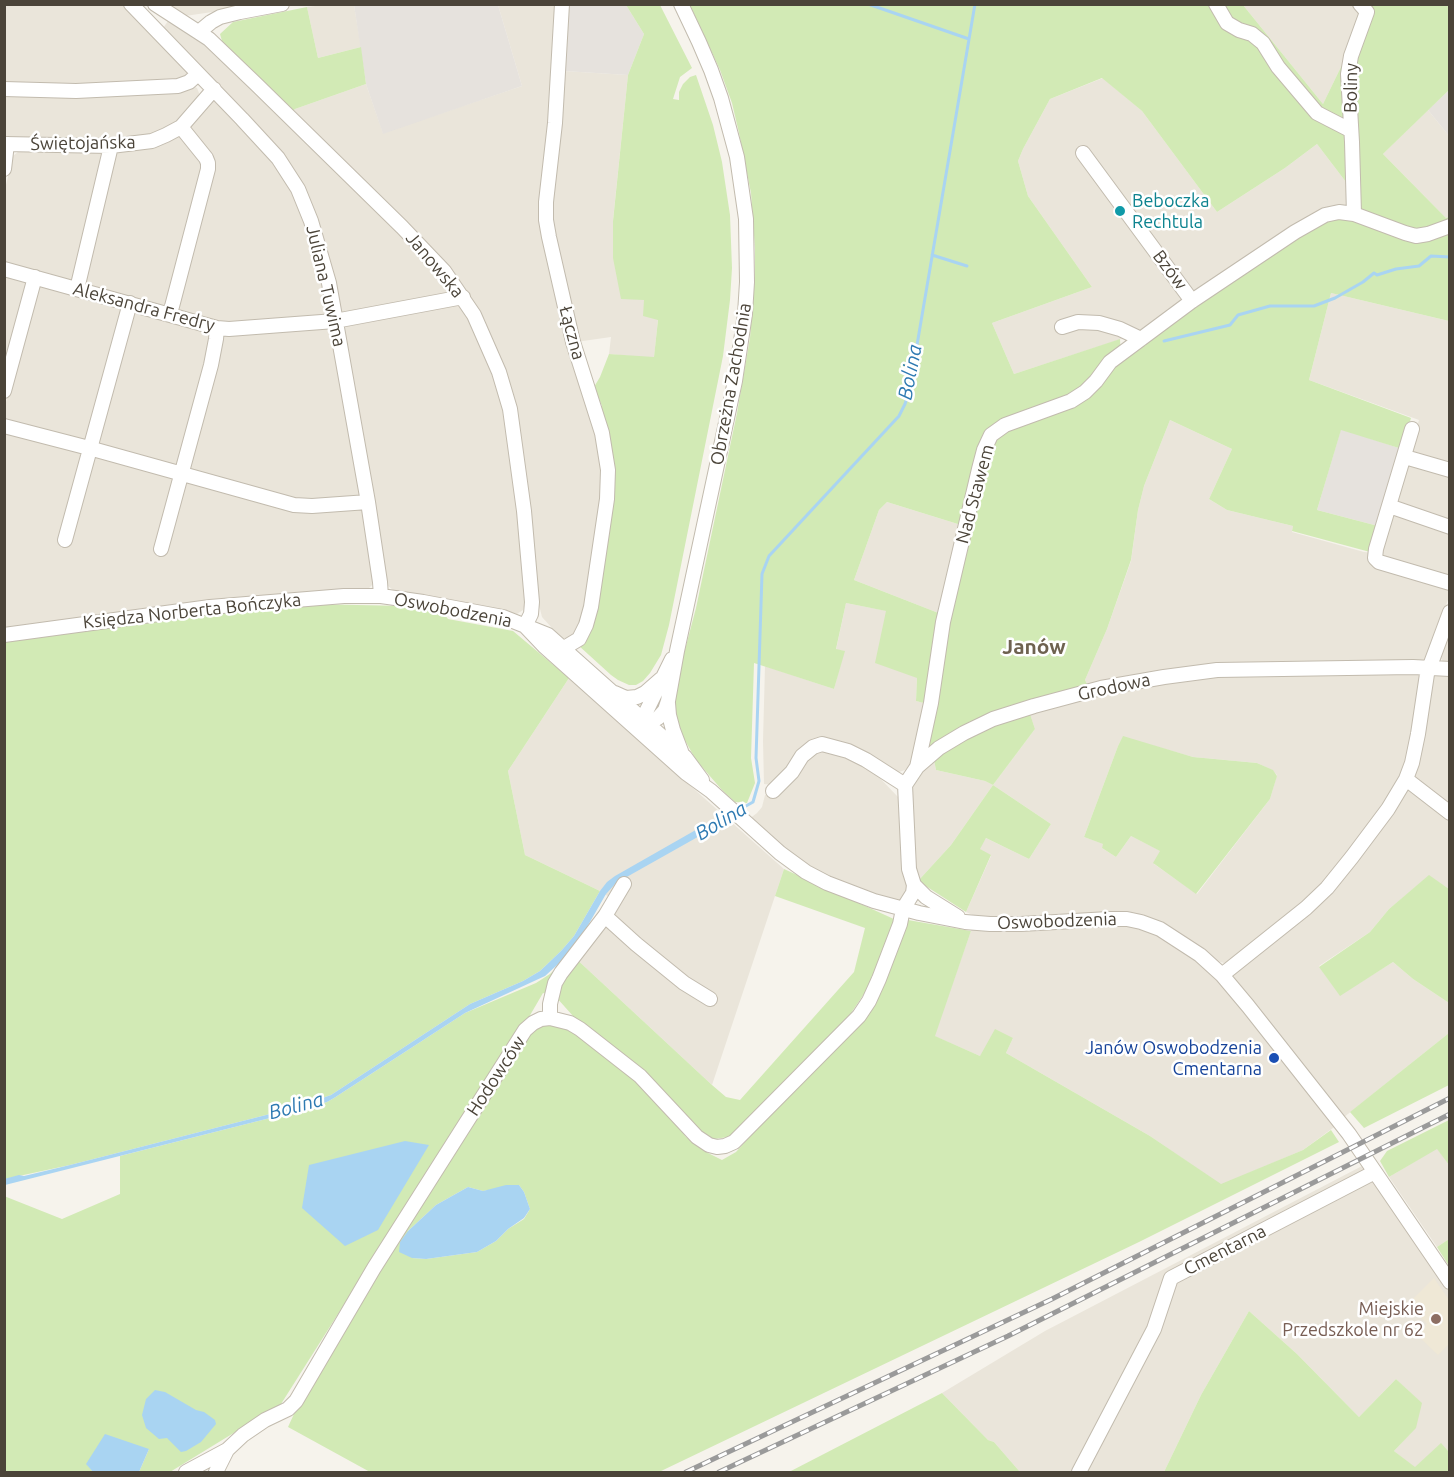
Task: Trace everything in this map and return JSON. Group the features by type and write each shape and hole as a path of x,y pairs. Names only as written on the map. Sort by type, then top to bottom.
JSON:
{"street":[{"name":"Juliana Tuwima","path":"131,4 278,158 298,189 312,220 329,283 368,502 381,596"},
{"name":"Janowska","path":"155,4 209,39 402,226 444,271 474,315 499,372 510,409 524,511 532,602 531,614 525,626"},
{"path":"199,32 220,17 282,4"},
{"name":"Łączna","path":"562,4 555,123 546,220 573,342 602,433 608,470 591,607 579,639 564,648"},
{"path":"1216,4 1227,23 1252,34 1263,43 1278,67 1317,113 1350,130 1354,214"},
{"name":"Obrzeżna Zachodnia","path":"668,701 676,651 735,381 745,314 747,282 746,219 737,157 715,79 681,8"},
{"name":"Boliny","path":"1350,130 1348,74 1350,56 1363,8"},
{"path":"157,32 169,13"},
{"path":"4,89 75,91 178,86 189,82 198,74"},
{"name":"Świętojańska","path":"6,144 111,146 152,141 181,126 214,89"},
{"path":"170,314 208,169 206,158 181,126"},
{"path":"4,169 6,144"},
{"path":"77,289 111,146"},
{"name":"Bzów","path":"1083,153 1192,301"},
{"name":"Nad Stawem","path":"917,767 931,704 943,622 979,469 991,435 1005,425 1071,401 1085,392 1110,362 1192,301 1294,232 1325,215 1339,212 1354,214 1416,236 1449,226"},
{"name":"Aleksandra Fredry","path":"4,269 217,328 229,329 335,321 463,297"},
{"path":"4,391 35,277"},
{"path":"65,540 130,303"},
{"path":"1062,327 1078,322 1099,323 1120,329 1141,339"},
{"path":"161,549 211,365 217,328"},
{"path":"4,426 294,505 368,502"},
{"path":"1412,429 1376,549 1376,558 1379,562 1449,583"},
{"path":"1405,457 1449,470"},
{"path":"1389,506 1449,526"},
{"name":"Oswobodzenia","path":"381,596 503,617 548,635 685,757"},
{"name":"Księdza Norberta Bończyka","path":"4,634 210,607 313,597 381,596"},
{"path":"1222,975 1327,888 1388,809 1406,779 1412,763 1429,667 1449,612"},
{"name":"Oswobodzenia","path":"525,626 544,646 686,773 711,791 780,853 806,872 874,901 965,922 1021,924 1126,919 1141,922 1174,936 1222,975 1255,1014 1349,1134 1449,1282"},
{"name":"Obrzeżna Zachodnia","path":"645,721 645,714 676,651"},
{"name":"Grodowa","path":"905,785 917,767 964,733 993,719 1101,688 1217,670 1429,667 1449,669"},
{"name":"Obrzeżna Zachodnia","path":"613,693 626,698 637,697 662,678"},
{"path":"649,740 644,728 645,721 652,721 661,715 668,701"},
{"name":"Oswobodzenia","path":"668,701 669,715 677,742 685,757 711,791"},
{"name":"Oswobodzenia","path":"621,715 636,721 645,721"},
{"path":"773,791 792,772 802,756 813,747 822,744 848,751 905,785 909,868 918,892 920,913"},
{"path":"1406,779 1449,813"},
{"path":"624,884 605,916 555,983 549,1004 550,1018 570,1023 580,1029 640,1076 703,1142 717,1147 734,1142 859,1016 879,979 900,924 903,909 918,892"},
{"path":"918,892 965,922"},
{"path":"605,916 684,982 710,999"},
{"name":"Hodowców","path":"186,1473 227,1450 243,1434 288,1409 296,1401 374,1268 525,1030 541,1019 550,1018"},
{"name":"Cmentarna","path":"1079,1473 1154,1329 1171,1278 1374,1172"},
{"name":"Hodowców","path":"216,1473 227,1450"}],"shaded area":[{"path":"4,5 124,5 187,69 188,73 186,78 178,83 5,85"},
{"path":"162,5 260,5 185,16"},
{"path":"354,5 361,47 318,58 307,7"},
{"path":"354,5 498,5 522,86 383,134 366,84"},
{"path":"498,5 558,5 545,189 594,419 604,478 590,587 576,635 569,638 561,638 542,617 515,410 468,297 292,112 366,84 383,133 522,86"},
{"path":"568,5 626,5 644,34 628,75 564,71"},
{"path":"1243,5 1371,5 1323,104"},
{"path":"168,21 208,45 440,270 452,294 341,313 316,219 301,180 273,144 161,31"},
{"path":"564,71 628,75 613,220 645,300 658,319 654,358 609,354 611,337 576,342 549,219"},
{"path":"1103,78 1142,111 1217,212 1285,168 1317,144 1349,186 1347,207 1140,333 1014,374 992,323 1092,287 1028,196 1018,161 1050,99"},
{"path":"193,86 197,88 198,98 178,121 156,134 122,140 5,139 5,94"},
{"path":"1449,90 1449,136 1428,110"},
{"path":"215,100 271,155 292,185 315,250 330,313 326,318 228,324 177,309 210,177 189,127 210,102"},
{"path":"1428,110 1449,136 1449,217 1446,218 1383,154"},
{"path":"182,135 205,161 166,303 162,306 88,287 85,284 115,151"},
{"path":"19,151 102,152 104,158 77,278 71,282 5,265 5,189 13,156"},
{"path":"5,274 26,282 28,288 5,380"},
{"path":"38,284 122,310 87,439 83,441 5,420 5,406 35,287"},
{"path":"1331,293 1449,321 1449,597 1426,659 1421,662 1218,665 1088,686 1085,680 1107,629 1131,561 1138,510 1144,486 1170,420 1232,449 1209,499 1227,510 1293,526 1292,532 1364,552 1377,553 1419,420 1309,380"},
{"path":"457,302 465,308 496,374 507,411 520,510 525,604 523,610 517,614 397,593 388,586 384,579 343,327 351,323"},
{"path":"139,309 211,331 214,337 178,467 100,446 96,439 131,313"},
{"path":"326,328 333,332 361,498 294,499 191,471 188,463 223,334"},
{"path":"1341,429 1402,449 1378,526 1317,510"},
{"path":"5,430 181,480 361,509 366,512 374,583 368,589 361,590 277,594 145,608 5,630"},
{"path":"887,502 961,525 941,614 854,580 879,510"},
{"path":"846,603 887,611 917,678 916,701 925,703 910,765 905,770 893,771 828,739 772,785 764,784 765,666 834,689 844,651 836,650"},
{"path":"1449,626 1449,664 1443,662 1440,656"},
{"path":"1414,672 1418,673 1421,679 1410,757 1400,782 1374,825 1307,902 1230,962 1217,961 1160,923 1126,914 987,919 966,912 991,856 979,849 986,838 1029,859 1051,824 993,785 1035,729 1029,712 1129,685 1186,677","holes":["1123,737 1193,757 1257,763 1277,775 1270,799 1197,894 1154,864 1161,851 1131,836 1116,857 1102,848 1104,844 1084,837"]},
{"path":"1449,672 1449,806 1413,777 1432,675"},
{"path":"569,678 784,869 712,1085 571,954 609,897 525,855 508,771"},
{"path":"819,749 837,752 874,772 898,797 902,860 909,887 903,901 892,901 819,873 792,856 749,819 762,807 765,795 773,796 784,790 809,756"},
{"path":"934,760 936,770 985,781 993,785 951,845 918,881 911,856 911,792 914,781"},
{"path":"1410,787 1449,817 1449,889 1429,876 1389,909 1370,932 1319,966 1340,995 1393,962 1413,979 1449,1003 1449,1033 1343,1118 1231,975 1304,914 1406,788"},
{"path":"1128,922 1172,939 1218,979 1337,1125 1303,1150 1221,1185 1150,1136 1006,1053 1013,1038 980,1056 934,1036 972,928"},
{"path":"1437,1148 1449,1165 1449,1239 1437,1247 1389,1177"},
{"path":"1364,1165 1449,1288 1449,1452 1441,1444 1415,1468 1394,1451 1415,1428 1421,1403 1396,1379 1359,1417 1297,1354 1249,1311 1201,1395 1164,1472 1020,1472 994,1442 988,1440 942,1393 1045,1331"},
{"name":"Miejskie Przedszkole nr 62","path":"1434,1278 1449,1300 1449,1344 1438,1355 1417,1335 1427,1324 1408,1304"}],"green space":[{"path":"626,5 660,5 692,68 680,77 673,99 679,100 679,92 683,84 696,75 713,125 722,162 730,215 732,268 723,356 669,625 661,655 650,673 636,685 629,685 618,680 578,645 603,546 602,406 594,387 609,354 654,357 658,320 643,316 644,300 621,299 613,258 613,221 628,75 644,34"},
{"path":"690,5 1243,5 1323,104 1371,5 1449,5 1449,90 1383,154 1446,218 1449,217 1449,321 1331,293 1309,380 1411,418 1402,449 1341,430 1317,510 1378,526 1370,552 1292,531 1293,526 1227,510 1209,499 1232,449 1170,420 1144,486 1131,560 1107,629 1085,680 1088,686 969,722 922,757 924,703 916,701 917,678 875,663 886,611 846,603 836,649 845,651 834,689 754,663 751,758 755,783 747,803 735,802 696,760 682,735 677,717 673,717 673,695 696,608 737,413 750,338 755,274 751,193 732,103 720,70","holes":["1102,78 1142,111 1217,212 1285,168 1317,144 1349,186 1347,207 1140,333 1121,358 1120,339 1014,374 992,323 1092,287 1028,196 1018,161 1050,99","887,502 961,525 941,614 854,580 879,510"]},
{"path":"307,7 318,58 361,47 366,84 292,112 224,48 220,34 233,22"},
{"path":"309,604 405,606 445,615 448,619 513,631 569,678 508,771 525,855 600,891 574,936 540,971 470,1004 331,1095 270,1114 70,1165 5,1179 5,641 246,609"},
{"path":"1030,714 1035,729 993,785 985,781 936,770 934,760 967,736"},
{"path":"1123,736 1193,757 1257,763 1273,770 1277,776 1270,799 1196,894 1153,863 1160,851 1131,836 1116,857 1102,848 1103,844 1084,837"},
{"path":"993,785 1051,824 1029,859 986,838 980,849 991,855 966,912 918,881 951,845"},
{"path":"784,869 896,920 872,982 845,1022 738,1131 728,1137 714,1139 700,1133 643,1069 573,1016 556,997 543,993 281,1404 170,1472 139,1472 149,1449 87,1464 93,1472 5,1472 4,1196 62,1219 120,1194 120,1156 327,1102 465,1013 536,983 550,974 571,954 712,1085 726,1097 740,1100 854,972 865,928 775,896"},
{"path":"1429,875 1449,889 1449,1003 1413,979 1393,962 1340,996 1319,967 1370,932 1389,909"},
{"path":"908,920 971,931 935,1036 980,1056 995,1029 1013,1038 1006,1053 1150,1136 1221,1184 1303,1150 1331,1130 1339,1142 1139,1242 659,1472 370,1472 288,1427 299,1403 374,1275 532,1029 543,1024 569,1027 634,1078 686,1137 722,1160 736,1152 764,1121 884,980","holes":["519,1185 530,1209 524,1219 508,1229 496,1241 477,1252 426,1259 412,1258 408,1231 436,1205 468,1187 483,1191"]},
{"path":"1449,1033 1449,1085 1364,1128 1350,1112"},
{"path":"1449,1120 1449,1165 1437,1149 1389,1177 1380,1161 1387,1151"},
{"path":"1449,1239 1449,1266 1437,1247"},
{"path":"1249,1311 1297,1354 1359,1417 1396,1379 1422,1403 1416,1428 1394,1451 1415,1467 1441,1443 1449,1452 1449,1472 1164,1472 1201,1395"},
{"path":"942,1393 988,1440 994,1442 1020,1472 789,1472"}],"water":[{"path":"715,819 719,825 616,883 606,894 579,941 566,957 545,976 465,1013 327,1102 5,1185 4,1179 70,1165 270,1114 331,1095 470,1004 540,971 574,936 607,882"},
{"path":"405,1141 429,1145 378,1230 345,1246 302,1208 309,1165"},
{"path":"506,1185 519,1185 530,1209 524,1218 496,1241 477,1252 426,1259 412,1258 399,1252 400,1242 408,1231 436,1205 468,1187 483,1191"},
{"path":"155,1390 165,1392 196,1410 204,1412 215,1420 216,1424 201,1442 181,1452 167,1438 159,1439 146,1428 142,1415 146,1399"},
{"path":"105,1434 149,1449 139,1472 93,1472 86,1464"}],"waterway":[{"path":"868,4 969,39"},
{"name":"Bolina","path":"739,810 753,802 759,781 756,758 762,574 769,556 899,416 909,392 975,4"},
{"path":"932,255 967,266"},
{"path":"1164,341 1230,325 1238,315 1270,306 1314,306 1335,298 1374,273 1377,275 1396,269 1419,266 1431,256 1450,257"},
{"name":"Bolina","path":"716,823 731,815"}],"railway":[{"path":"686,1472 1052,1299 1450,1098"},
{"path":"719,1472 1008,1336 1450,1114"}],"place":[{"name":"Beboczka Rechtula","path":"1120,211"},
{"name":"Janów Oswobodzenia Cmentarna","path":"1274,1058"},
{"name":"Miejskie Przedszkole nr 62","path":"1436,1319"}],"district":[{"name":"Janów","path":"1034,647"}]}
